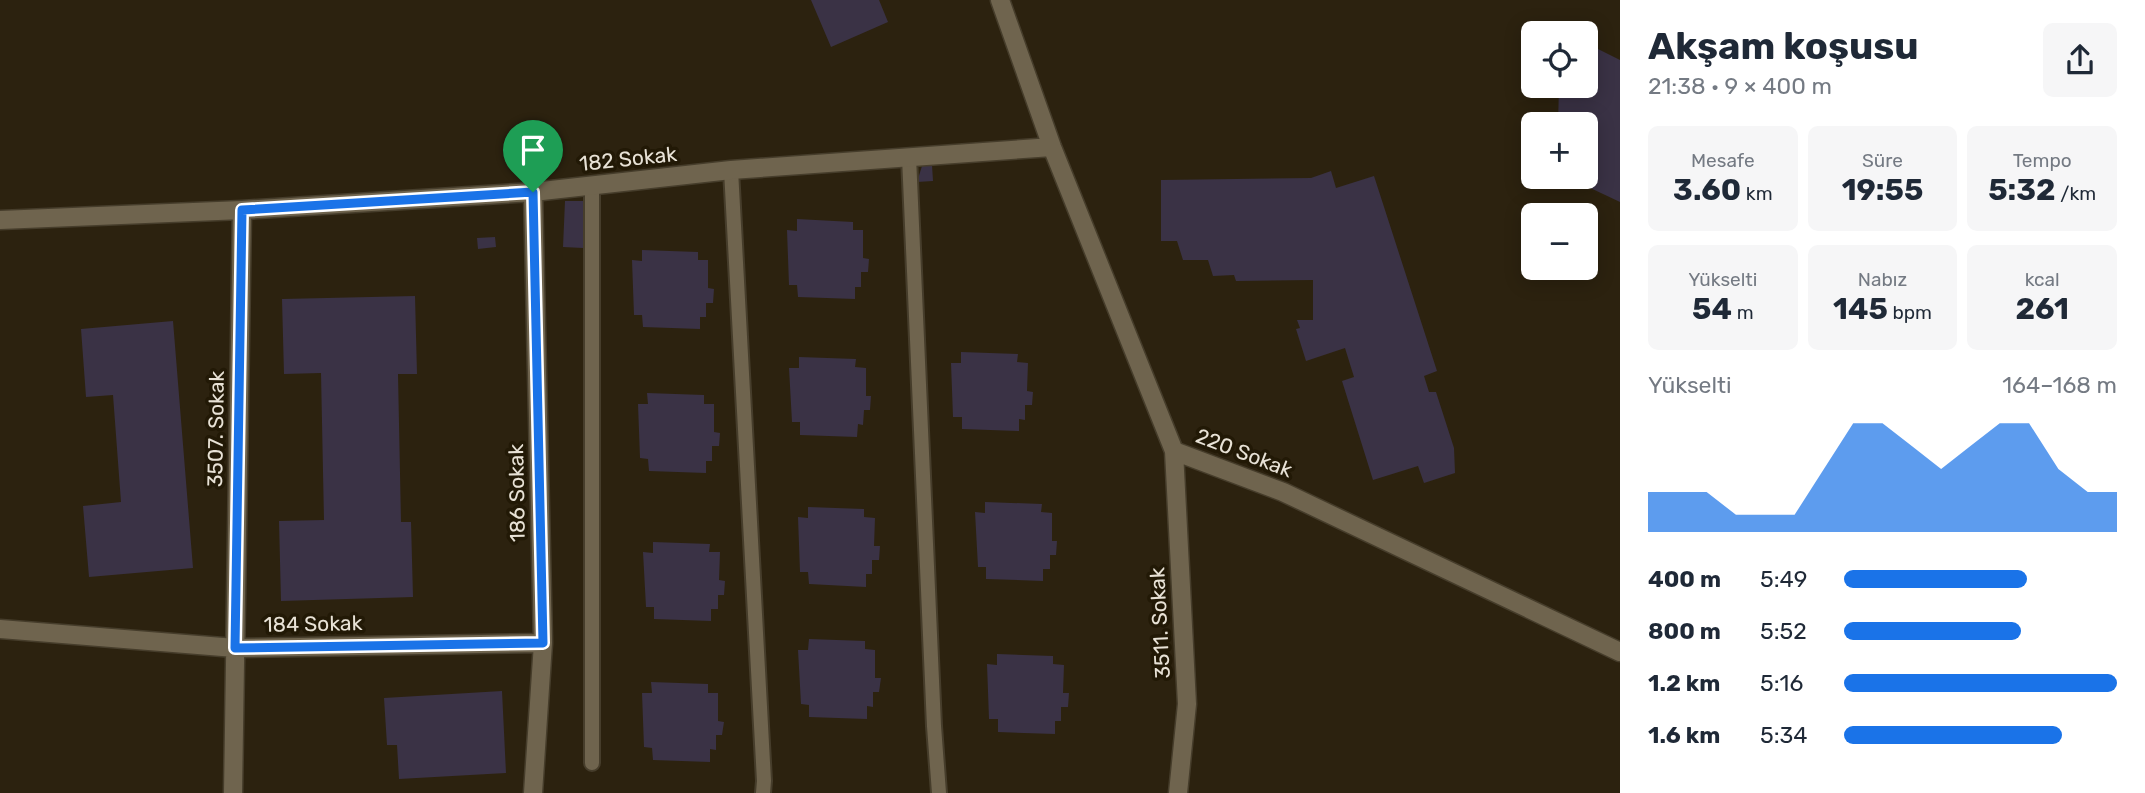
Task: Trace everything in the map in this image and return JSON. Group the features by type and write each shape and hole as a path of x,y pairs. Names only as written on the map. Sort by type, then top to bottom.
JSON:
{"street":[{"name":"220 Sokak","path":"1000,0 1052,147 1174,451 1283,492 1620,652"},
{"name":"182 Sokak","path":"0,220 242,210 533,192 732,170 1052,147"},
{"name":"186 Sokak","path":"533,192 543,643 533,793"},
{"name":"3507. Sokak","path":"233,793 242,210"},
{"name":"3511. Sokak","path":"1174,451 1186,704 1178,793"},
{"name":"184 Sokak","path":"0,629 235,648 543,643"}],"lane":[{"path":"909,157 939,793"},
{"path":"732,170 763,793"},
{"path":"592,186 592,763"}],"building":[{"path":"811,0 879,0 888,22 831,47"},
{"path":"1598,49 1620,60 1620,202 1592,189 1598,189 1598,112 1558,112 1559,98 1598,98"},
{"path":"932,165 933,181 917,182 922,166"},
{"path":"1331,171 1336,188 1374,176 1437,371 1424,376 1429,392 1436,392 1454,448 1455,473 1424,483 1418,466 1373,480 1342,381 1354,377 1345,348 1306,361 1296,329 1300,328 1297,320 1313,320 1313,280 1236,281 1234,275 1213,276 1208,260 1183,260 1177,241 1161,241 1161,180 1311,178"},
{"path":"565,201 585,201 583,248 563,247"},
{"path":"797,219 853,222 853,230 863,230 863,258 869,259 868,272 861,272 861,287 855,287 855,299 798,297 797,285 789,285 787,230 797,231"},
{"path":"495,237 496,247 478,249 477,238"},
{"path":"642,250 698,252 698,260 708,260 708,288 714,289 713,303 706,303 706,317 700,317 700,329 643,327 642,315 634,315 632,260 642,261"},
{"path":"415,296 417,374 398,374 401,522 411,522 413,597 281,601 279,521 324,520 321,373 284,374 282,299"},
{"path":"173,321 193,568 89,577 83,506 121,502 113,395 86,397 81,329"},
{"path":"961,352 1018,354 1017,362 1028,363 1027,391 1033,392 1032,405 1025,405 1025,420 1019,419 1019,431 962,429 962,417 953,417 951,363 961,363"},
{"path":"799,357 856,359 855,367 866,368 866,396 871,396 870,410 864,410 863,425 858,424 857,437 800,435 800,422 792,422 789,368 799,368"},
{"path":"647,393 704,395 704,404 714,404 714,432 720,433 719,446 712,446 712,461 706,461 706,473 649,471 648,459 640,458 638,404 648,404"},
{"path":"985,502 1042,504 1041,512 1052,513 1052,541 1057,541 1056,555 1050,555 1050,569 1043,569 1043,581 986,579 986,567 978,567 975,512 985,513"},
{"path":"808,507 864,509 864,517 875,518 874,546 880,546 879,560 872,560 872,574 866,574 866,587 809,584 808,572 800,572 798,517 808,518"},
{"path":"653,542 710,544 709,552 720,552 719,580 725,581 724,595 718,595 718,609 711,609 711,621 654,619 654,607 646,607 643,552 653,553"},
{"path":"809,639 865,641 865,649 875,650 875,678 881,678 879,692 873,692 873,707 867,706 867,719 809,717 809,705 801,704 798,650 808,650"},
{"path":"997,654 1053,656 1053,664 1064,665 1063,693 1069,693 1068,707 1061,707 1061,721 1055,721 1055,734 998,732 998,719 989,719 987,664 997,665"},
{"path":"651,682 708,684 708,693 718,693 718,721 724,722 722,735 716,735 716,750 710,749 710,762 653,760 652,748 644,747 642,693 652,693"},
{"path":"502,691 506,773 399,779 397,745 387,745 384,698"}],"route":[{"path":"533,192 543,643 235,648 242,210 533,192"}]}
